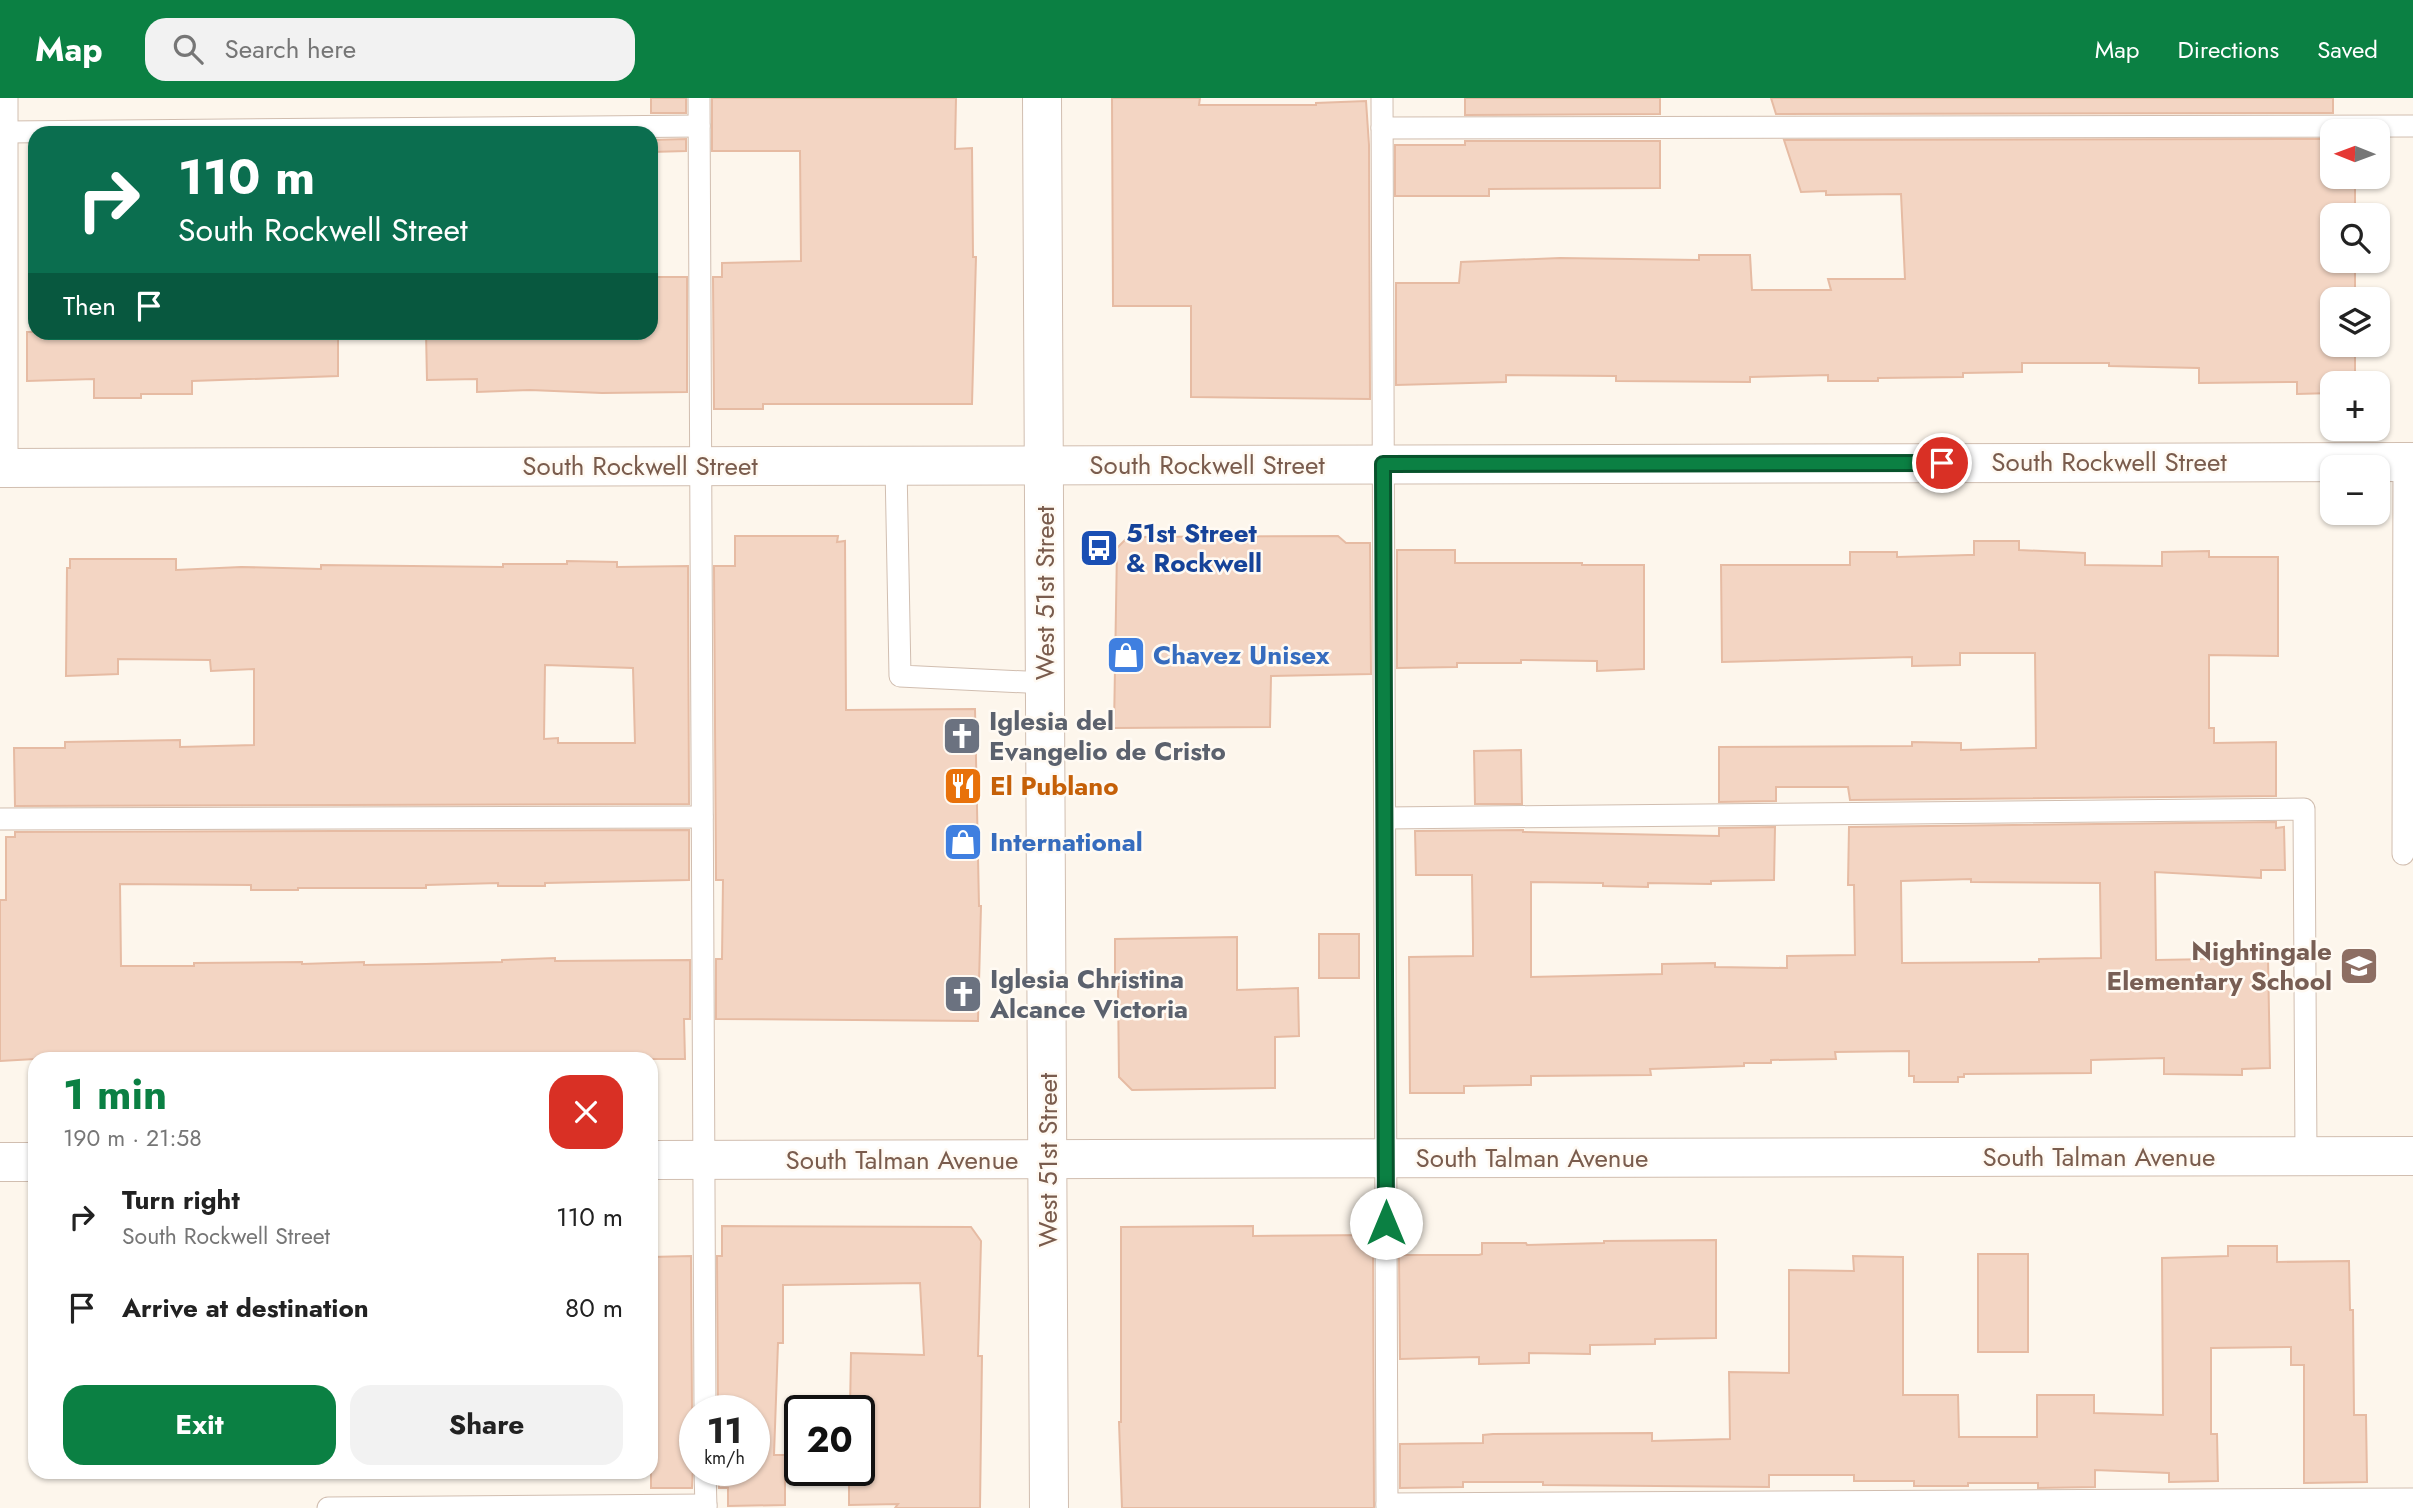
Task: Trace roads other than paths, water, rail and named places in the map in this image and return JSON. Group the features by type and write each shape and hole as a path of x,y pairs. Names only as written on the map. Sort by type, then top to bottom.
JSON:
{"street":[{"name":"West 51st Street","path":"1042,98 1049,1508"},
{"name":"South Rockwell Street","path":"3,468 2409,462"},
{"name":"South Talman Avenue","path":"658,1160 2413,1156"},
{"path":"0,1162 28,1162"}],"lane":[{"path":"3,468 7,98"},
{"path":"699,98 705,1395"},
{"path":"1382,98 1387,1506 2413,1499"},
{"path":"658,126 699,126"},
{"path":"1382,128 2413,126"},
{"path":"7,132 28,132"},
{"path":"2403,854 2409,462"},
{"path":"896,466 900,676 1046,683"},
{"path":"1385,818 2304,808 2306,1156"},
{"path":"0,819 702,817"},
{"path":"328,1508 706,1506 705,1486"}],"place":[{"name":"51st Street & Rockwell","path":"1099,548"},
{"name":"Chavez Unisex","path":"1126,655"},
{"name":"Iglesia del Evangelio de Cristo","path":"962,736"},
{"name":"El Publano","path":"963,786"},
{"name":"International","path":"963,842"},
{"name":"Nightingale Elementary School","path":"2359,966"},
{"name":"Iglesia Christina Alcance Victoria","path":"963,994"}]}
